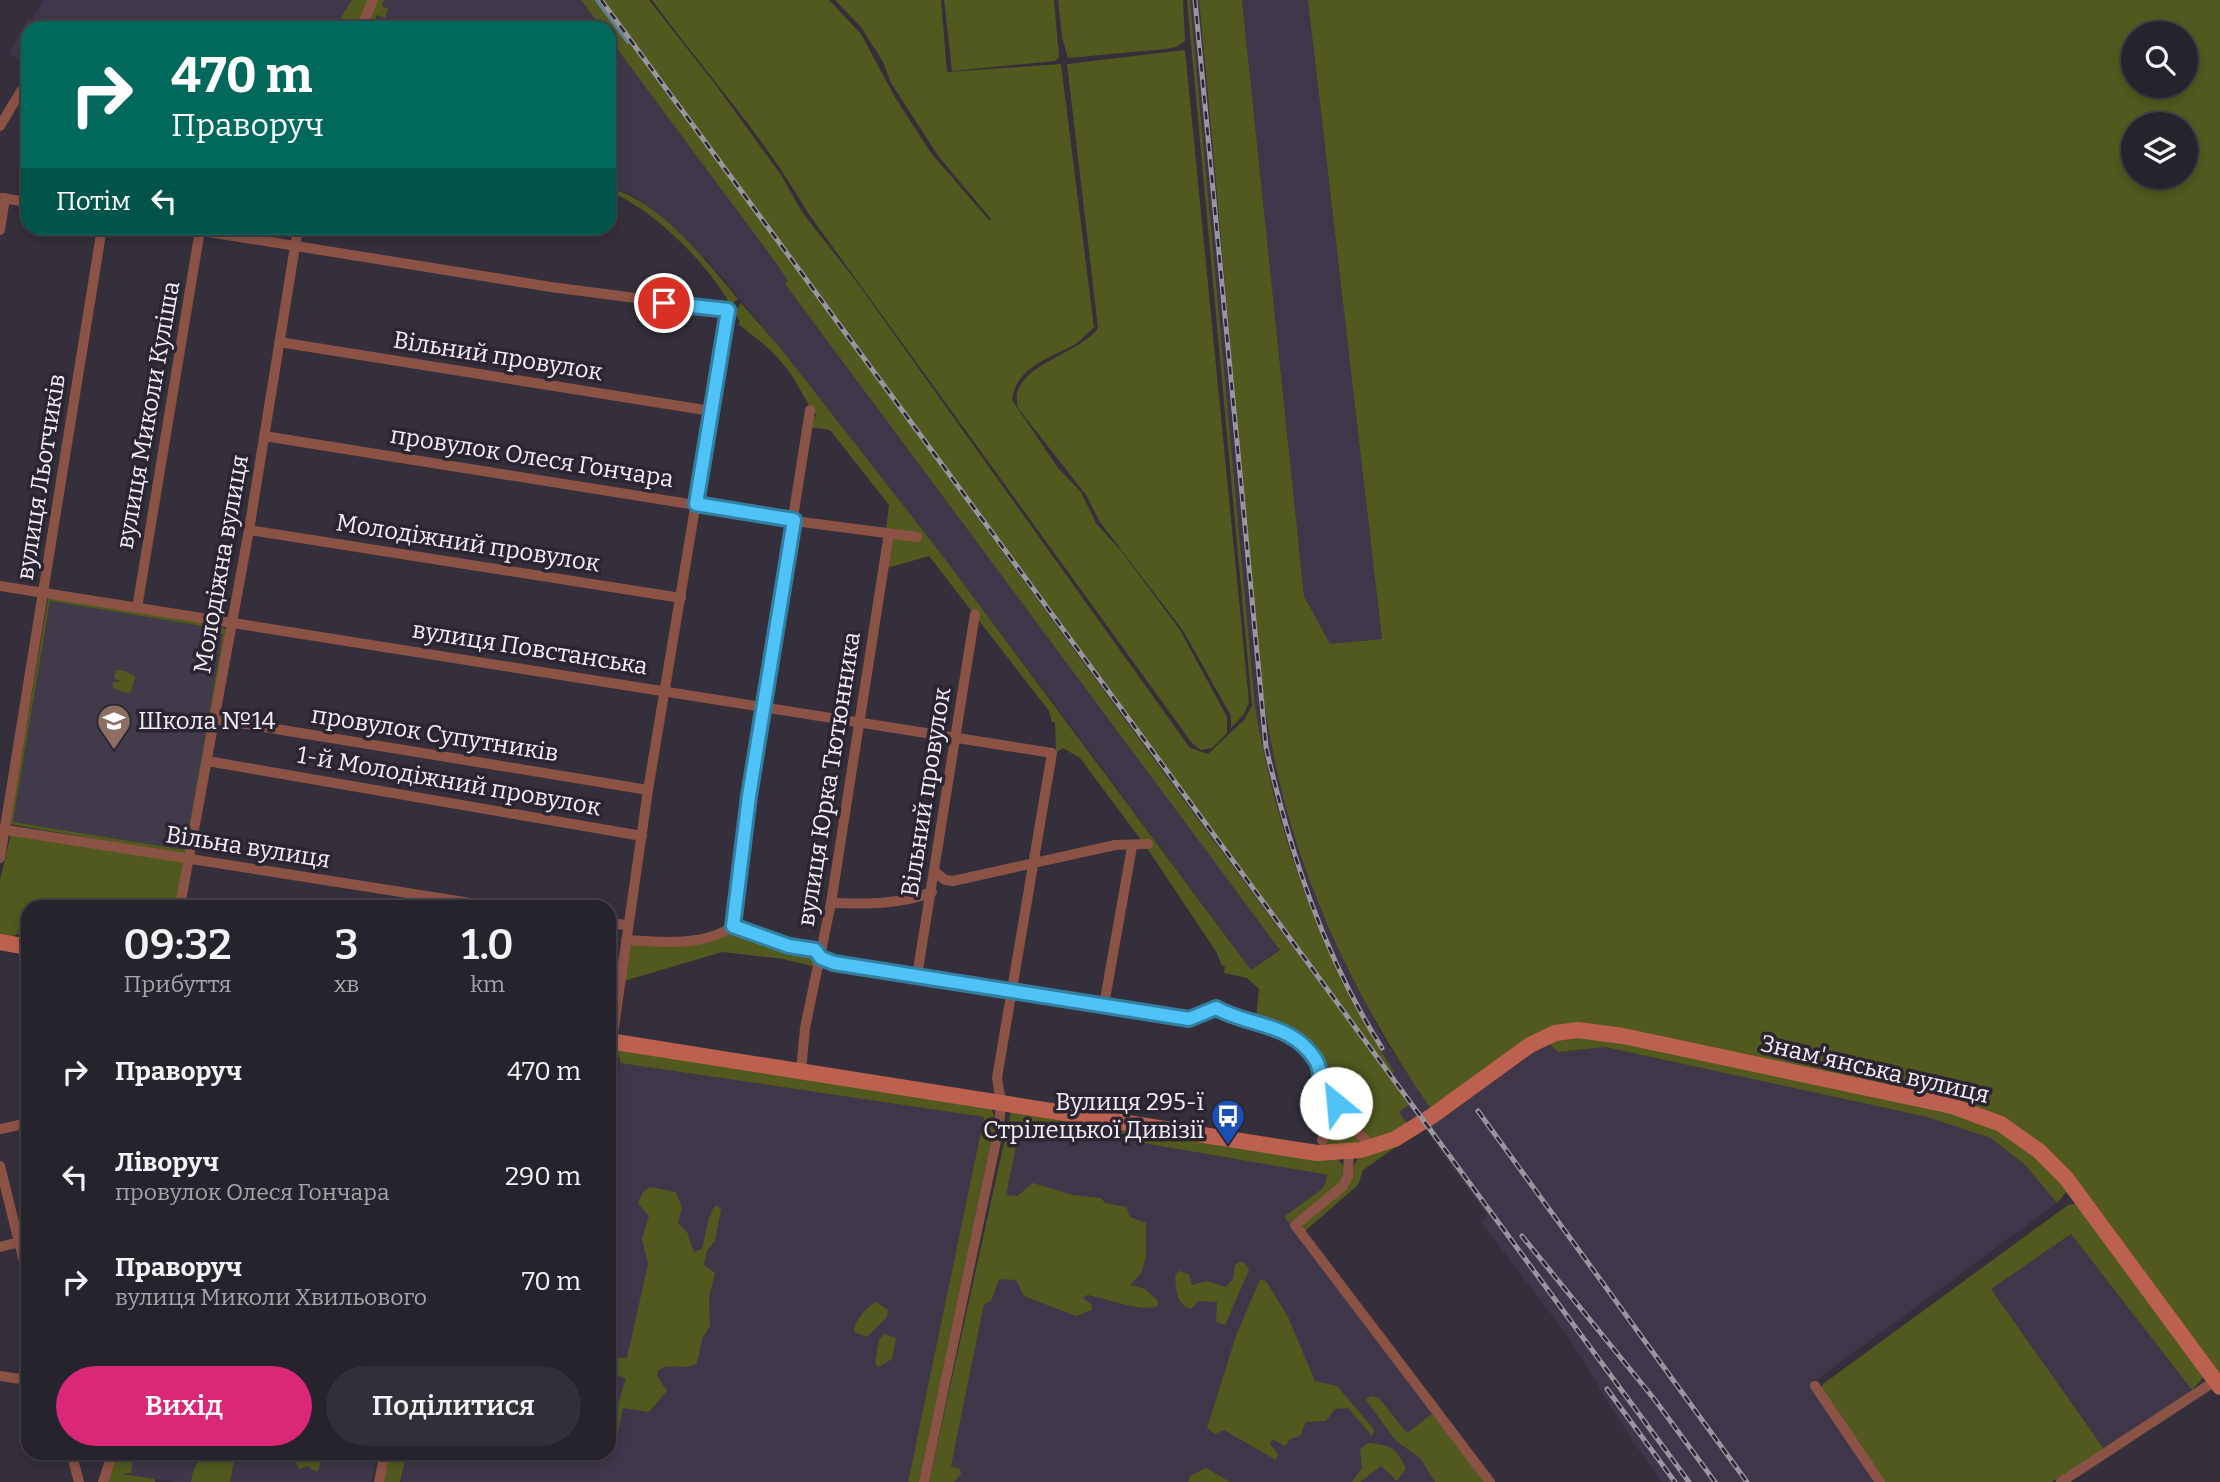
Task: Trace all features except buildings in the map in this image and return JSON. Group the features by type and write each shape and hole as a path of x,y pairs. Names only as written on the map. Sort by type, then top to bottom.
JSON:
{"street":[{"path":"364,21 373,0"},
{"path":"0,126 21,95"},
{"path":"0,230 2,198 21,201"},
{"name":"вулиця Льотчиків","path":"0,858 101,235"},
{"name":"вулиця Миколи Куліша","path":"137,608 199,235"},
{"path":"234,235 551,287 728,310 648,790 616,1001"},
{"name":"Молодіжна вулиця","path":"181,900 249,530 297,235"},
{"name":"Вільний провулок","path":"279,342 711,411"},
{"path":"625,940 678,942 720,936 733,926 743,837 810,410"},
{"name":"провулок Олеся Гончара","path":"264,436 917,537"},
{"name":"Молодіжний провулок","path":"249,530 681,598"},
{"name":"вулиця Юрка Тютюнника","path":"801,1072 805,1028 831,903 890,533"},
{"name":"вулиця Повстанська","path":"0,586 1052,752 1034,861"},
{"name":"Вільний провулок","path":"917,976 975,614"},
{"name":"провулок Супутників","path":"215,719 648,790"},
{"name":"1-й Молодіжний провулок","path":"207,761 642,836"},
{"name":"Вільна вулиця","path":"3,829 452,900"},
{"path":"935,872 944,880 953,881 1115,845 1147,844"},
{"path":"1104,1005 1132,846"},
{"path":"924,1482 999,1127 1001,1103 997,1078 1034,861"},
{"path":"831,903 888,903 909,900 932,892"},
{"path":"616,924 627,925"},
{"path":"733,926 789,946 815,950 821,958 834,963 1189,1019 1216,1008 1283,1030 1315,1058 1322,1081 1335,1098 1336,1108 1320,1146"},
{"path":"0,942 21,946"},
{"name":"Знам'янська вулиця","path":"616,1042 1001,1103 1349,1152 1395,1139 1530,1045 1555,1032 1578,1030 1623,1036 1979,1114 2022,1138 2066,1178 2217,1384"},
{"path":"0,1129 21,1124"},
{"path":"1320,1146 1332,1130 1342,1127 1357,1132 1371,1147"},
{"path":"1349,1152 1348,1176 1343,1186 1295,1225 1490,1482"},
{"path":"0,1166 21,1234"},
{"path":"0,1247 21,1242"},
{"path":"0,1376 21,1379"},
{"path":"2061,1482 2217,1384"},
{"path":"1815,1386 1880,1482"},
{"path":"73,1460 79,1482"},
{"path":"103,1482 110,1460"},
{"path":"379,1482 383,1460"}],"shaded area":[{"path":"43,0 352,0 341,21 26,21 28,18 32,19"},
{"path":"384,0 581,0 597,21 375,21 377,15 384,18 381,7"},
{"path":"599,0 603,0 687,112 1028,583 1392,1074 1394,1072 1341,980 1309,909 1288,848 1262,748 1255,706 1190,0 1199,0 1250,569 1272,749 1287,807 1318,903 1381,1034 1431,1109 1408,1125 1399,1112 1408,1105"},
{"path":"1242,0 1308,0 1382,639 1329,644 1304,596"},
{"path":"21,31 21,60 9,54"},
{"path":"616,47 776,263 788,281 788,288 1280,949 1251,970 1050,698 782,350 711,264 645,204 629,193 616,190"},
{"name":"Школа №14","path":"50,601 202,626 223,634 185,850 13,822"},
{"path":"1546,1041 1558,1052 1605,1047 1927,1117 1991,1137 2025,1165 2057,1203 1810,1385 1876,1482 1662,1482 1631,1439 1570,1339 1481,1222 1487,1215 1424,1127"},
{"path":"616,1056 620,1057 616,1085"},
{"path":"620,1063 984,1117 908,1482 401,1482 406,1460 616,1460 616,1089"},
{"path":"1020,1122 1328,1175 1323,1188 1285,1217 1486,1482 948,1482"},
{"path":"2071,1234 2192,1390 2104,1449 1991,1289"},
{"path":"124,1460 376,1460 371,1482 174,1482 122,1474"}],"green space":[{"path":"352,0 369,0 361,21 341,21"},
{"path":"376,0 384,0 382,6 388,9 385,18 377,15 375,21 368,21"},
{"path":"581,0 599,0 614,21 597,21"},
{"path":"603,0 649,0 715,84 781,175 802,212 856,281 1190,748 1208,754 1244,720 1252,706 1187,0 1190,0 1255,706 1264,755 1290,850 1306,896 1345,985 1394,1072 1392,1074 1351,1019"},
{"path":"652,0 829,0 861,34 896,99 931,153 989,220 991,219 939,157 891,83 883,62 861,27 835,0 941,0 947,72 1061,64 1094,328 1075,344 1026,372 1015,389 1012,400 1058,468 1081,492 1096,523 1122,552 1180,630 1227,717 1227,733 1212,748 1201,750 1192,743 808,213 753,130"},
{"path":"944,0 1054,0 1059,57 1055,61 952,71"},
{"path":"1058,0 1183,0 1185,41 1176,47 1165,49 1068,58 1062,37"},
{"path":"1199,0 1242,0 1304,596 1330,644 1382,639 1308,0 2220,0 2220,1380 2091,1203 2002,1120 1578,1026 1431,1109 1378,1025 1354,981 1314,890 1297,843 1272,747 1255,629"},
{"path":"616,23 1375,1057 1409,1105 1399,1112 1408,1125 1380,1140 1325,1146 1339,1107 1316,1057 1256,1018 1259,989 1247,978 1224,973 1225,966 1222,966 1217,953 1147,848 1080,758 1063,748 1056,752 1055,722 1052,722 1049,711 929,556 887,568 886,530 889,505 830,430 810,427 813,417 817,416 788,371 769,349 738,324 740,322 734,312 741,303 782,350 945,559 1251,970 1280,950 785,284 788,281 616,47"},
{"path":"1185,50 1249,702 1244,714 1231,728 1231,716 1184,632 1100,522 1086,495 1018,408 1017,394 1023,382 1033,372 1089,338 1098,328 1067,64"},
{"path":"616,191 646,205 663,218 696,250 738,299 733,303 728,301 706,270 676,238 616,195"},
{"path":"48,598 220,625 226,630 185,855 10,824","holes":["50,601 202,626 223,634 185,850 13,822"]},
{"path":"116,670 126,671 135,677 131,692 113,688 113,682 122,682 114,678"},
{"path":"11,834 183,862 177,900 21,900 21,932 11,937 0,934 0,880"},
{"path":"733,930 813,952 816,967 783,959 722,952 624,981 630,947 634,944"},
{"path":"1578,1034 1977,1118 2037,1154 2067,1191 2057,1203 2025,1165 1991,1138 1927,1117 1605,1047 1558,1052 1546,1041"},
{"path":"616,1046 991,1108 994,1126 919,1482 908,1482 984,1117 620,1063 620,1057 616,1056"},
{"path":"1011,1111 1337,1159 1345,1167 1340,1183 1289,1223 1284,1217 1323,1188 1328,1175 1021,1122 1006,1195 1017,1196 1033,1183 1073,1195 1101,1198 1105,1203 1126,1207 1130,1217 1146,1223 1146,1257 1141,1273 1130,1285 1145,1289 1158,1301 1158,1306 1143,1308 1087,1295 1083,1298 1091,1304 1092,1310 1076,1316 1024,1296 1016,1280 999,1279 991,1301 984,1304 951,1466 960,1469 961,1474 954,1482 929,1482"},
{"path":"1424,1127 1363,1170 1358,1185 1304,1232 1302,1225 1344,1188 1359,1155"},
{"path":"650,1187 676,1192 682,1208 678,1223 687,1232 694,1252 702,1249 712,1211 716,1205 721,1209 715,1241 707,1251 704,1265 715,1273 709,1298 710,1326 702,1339 697,1363 687,1367 668,1366 658,1370 657,1376 667,1391 649,1412 623,1408 616,1435 616,1404 626,1379 616,1374 616,1358 627,1358 648,1264 642,1239 649,1216 638,1203 643,1192"},
{"path":"2068,1205 2080,1205 2204,1377 2192,1390 2071,1234 1991,1289 2104,1449 2052,1482 1882,1482 1821,1388 1823,1384"},
{"path":"1244,1262 1249,1270 1225,1325 1216,1322 1217,1302 1198,1301 1191,1309 1182,1304 1175,1275 1179,1271 1189,1274 1192,1285 1207,1281 1226,1287 1233,1279 1235,1265"},
{"path":"1260,1279 1266,1281 1288,1317 1315,1381 1337,1386 1372,1427 1372,1436 1348,1408 1335,1409 1326,1421 1306,1422 1300,1436 1290,1439 1285,1446 1272,1439 1270,1444 1278,1454 1276,1460 1224,1430 1215,1434 1207,1428 1236,1336"},
{"path":"876,1302 888,1310 887,1317 867,1337 854,1332 855,1324 861,1315"},
{"path":"884,1334 896,1338 892,1359 878,1367 875,1363 879,1340"},
{"path":"1370,1396 1379,1398 1407,1433 1432,1414 1488,1482 1435,1482 1420,1458 1396,1441 1366,1400"},
{"path":"1368,1443 1387,1446 1399,1455 1406,1469 1397,1481 1381,1466 1360,1482 1352,1482 1362,1468 1360,1449"},
{"path":"113,1460 133,1460 131,1473 122,1474 155,1479 155,1482 105,1482"},
{"path":"200,1460 234,1460 230,1482 191,1482"},
{"path":"295,1460 322,1460 318,1471 308,1466 299,1469"},
{"path":"388,1460 405,1460 400,1482 383,1482"},
{"path":"1206,1468 1230,1482 1188,1482 1190,1476"}],"waterway":[{"path":"596,0 612,21"},
{"path":"616,27 628,43"}],"railway":[{"path":"601,0 1689,1482"},
{"path":"1195,0 1266,747 1286,826 1311,903 1343,977 1382,1048"},
{"path":"1478,1111 1747,1482"},
{"path":"1522,1236 1655,1400 1715,1482"},
{"path":"1607,1389 1675,1482"}],"place":[{"name":"Школа №14","path":"114,751"},
{"name":"Вулиця 295-ї Стрілецької Дивізії","path":"1228,1146"}],"route":[{"path":"664,303 728,310 696,504 794,520 749,796 732,912 733,926 789,946 808,947 815,950 821,958 834,963 1189,1019 1216,1008 1232,1016 1283,1030 1305,1047 1319,1065 1322,1081 1336,1103"}]}
